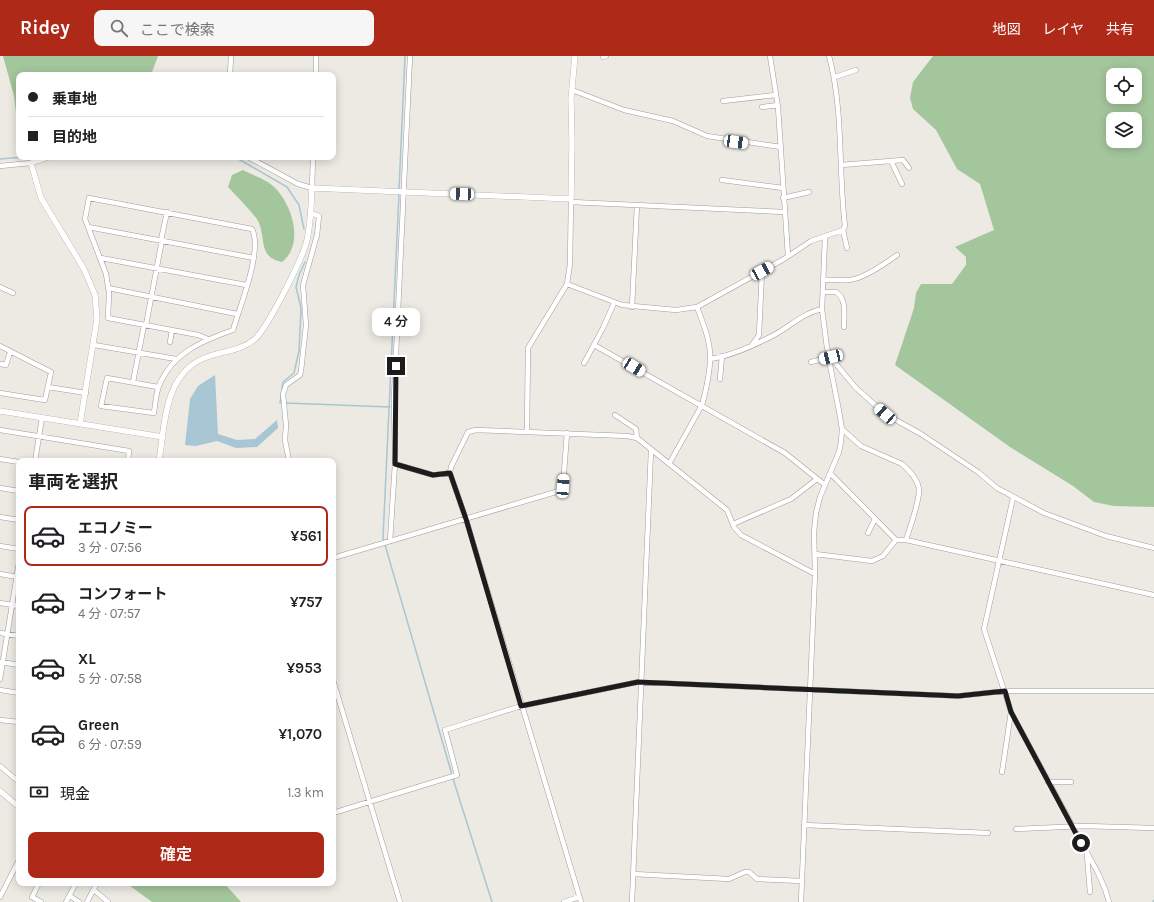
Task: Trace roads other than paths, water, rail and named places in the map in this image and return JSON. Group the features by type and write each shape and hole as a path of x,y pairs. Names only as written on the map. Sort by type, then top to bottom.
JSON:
{"street":[{"path":"230,72 231,56"},
{"path":"316,56 316,72"},
{"path":"389,542 395,464 394,397 410,56"},
{"path":"527,432 528,348 568,284 570,264 572,90 575,56"},
{"path":"770,56 778,105 788,256"},
{"path":"829,56 834,78 845,226 843,230 847,248"},
{"path":"834,78 856,70"},
{"path":"572,90 624,110 673,121 707,136 780,147"},
{"path":"723,101 776,95"},
{"path":"762,107 778,105"},
{"path":"0,166 31,163 40,160"},
{"path":"254,160 298,184 312,188 784,212"},
{"path":"160,458 170,397 175,384 183,374 191,365 206,357 233,350 248,343 264,328 303,252 307,240 313,160"},
{"path":"841,165 903,160 910,168"},
{"path":"891,161 902,184"},
{"path":"31,163 41,198 93,288 97,317 94,345 80,424"},
{"path":"722,180 783,188"},
{"path":"784,198 809,192"},
{"path":"158,387 107,378 102,406 154,413 158,387 176,359 190,348 208,339 233,330 254,258 256,244 252,229 90,198 85,219 101,258 108,288 108,318 172,330 208,339"},
{"path":"632,306 637,205"},
{"path":"134,382 167,212"},
{"path":"288,458 285,440 283,394 286,385 300,375 301,371 306,325 303,285 317,235 319,216 310,213"},
{"path":"88,227 254,258"},
{"path":"568,284 614,303 676,310 698,307 788,256 811,241 843,230"},
{"path":"825,237 822,309 827,348 831,358 855,387 885,414 951,454 1013,498 1044,513 1106,536 1154,548"},
{"path":"824,280 833,278 851,280 887,263 897,255"},
{"path":"101,258 246,285"},
{"path":"752,344 759,335 762,271"},
{"path":"0,287 13,293"},
{"path":"108,288 238,314"},
{"path":"823,292 833,291 841,296 844,306 844,327"},
{"path":"584,363 614,303"},
{"path":"669,464 702,405 710,359 704,326 698,307"},
{"path":"710,359 722,356 775,335 810,312 822,309"},
{"path":"170,342 172,330"},
{"path":"94,345 176,359"},
{"path":"594,345 785,453 824,485"},
{"path":"0,346 51,372 45,400 0,393"},
{"path":"0,364 6,365 10,352"},
{"path":"720,379 722,356"},
{"path":"811,362 831,358"},
{"path":"801,902 811,690 815,574 814,532 816,513 824,485 840,448 842,428 830,365 831,358"},
{"path":"48,387 86,393"},
{"path":"0,411 163,438"},
{"path":"615,415 636,429 637,438"},
{"path":"35,458 42,418"},
{"path":"842,428 861,446 902,464 908,469 916,482 919,491 906,540"},
{"path":"0,430 129,451 128,458"},
{"path":"564,902 580,900 466,519 450,473 451,466 470,430 627,436 637,438 727,510 737,531 749,540 815,574"},
{"path":"336,557 562,489 567,434"},
{"path":"632,902 643,683 651,450"},
{"path":"0,459 16,462"},
{"path":"395,464 433,475 450,473"},
{"path":"830,473 896,540 906,540 1154,595"},
{"path":"733,524 791,499 817,479"},
{"path":"0,488 16,491"},
{"path":"1013,498 984,629 1011,712 1105,888 1109,902"},
{"path":"0,517 16,520"},
{"path":"868,533 875,520"},
{"path":"815,554 872,561 883,556 896,540"},
{"path":"0,546 16,549"},
{"path":"0,574 16,577"},
{"path":"0,679 1,662 16,586"},
{"path":"0,603 16,606"},
{"path":"0,633 16,636"},
{"path":"1,662 16,664"},
{"path":"336,812 458,775 445,730 521,706 643,683 958,696 1005,691 1154,691"},
{"path":"0,690 16,693"},
{"path":"336,690 400,902"},
{"path":"1002,772 1011,712"},
{"path":"0,720 16,722"},
{"path":"0,766 16,779"},
{"path":"1048,782 1071,782"},
{"path":"0,791 16,804"},
{"path":"804,825 988,833"},
{"path":"1016,829 1072,826 1154,828"},
{"path":"1086,854 1090,892"},
{"path":"0,897 16,866"},
{"path":"633,874 730,879 748,872 757,879 802,882"},
{"path":"38,886 32,897 41,902"},
{"path":"66,902 75,886"},
{"path":"87,902 96,886"},
{"path":"94,890 108,902"},
{"path":"70,896 79,902"}],"water":[{"path":"215,375 218,434 237,440 255,439 277,420 278,428 257,447 236,448 217,441 196,446 185,445 190,399 198,386"}],"waterway":[{"path":"399,190 405,56"},
{"path":"0,159 16,158"},
{"path":"240,160 287,187 299,205 304,229"},
{"path":"399,194 383,538 455,785 492,902"},
{"path":"282,403 280,403 283,382 294,373 299,351 301,308 296,287 299,275 305,262"},
{"path":"286,403 390,407"}]}
